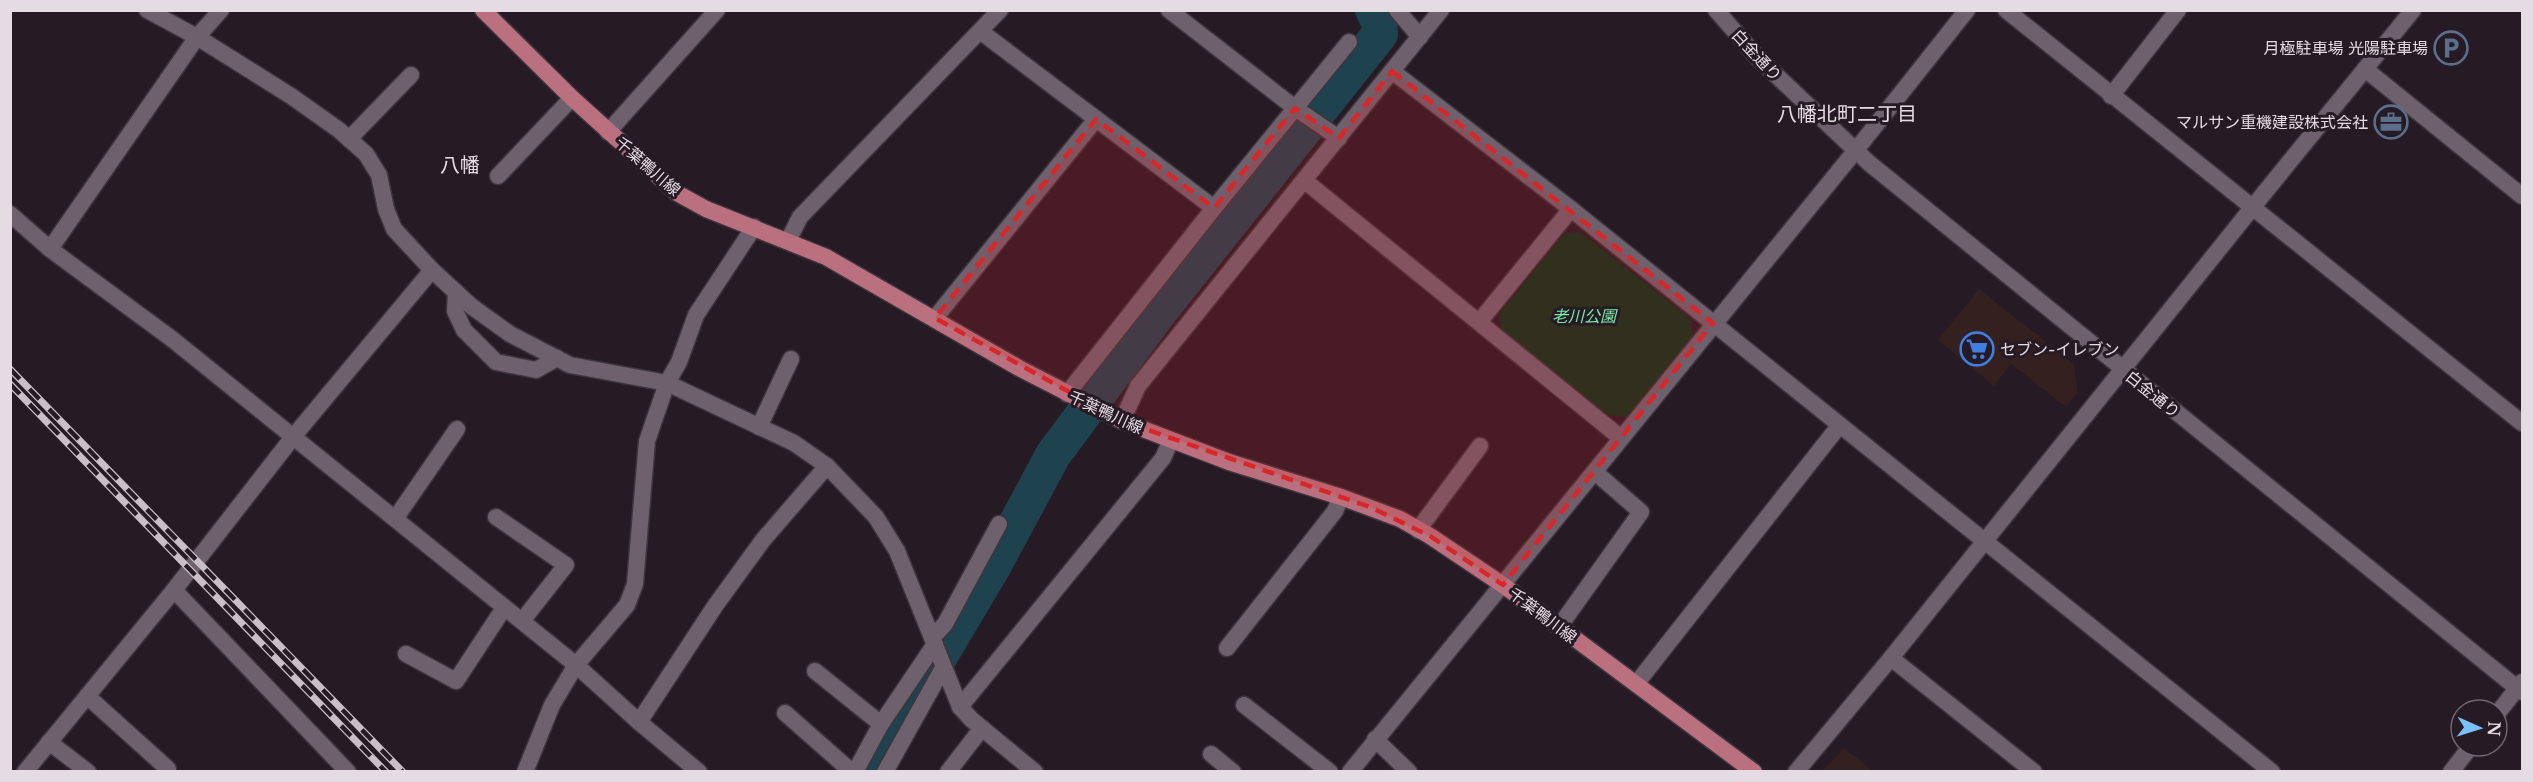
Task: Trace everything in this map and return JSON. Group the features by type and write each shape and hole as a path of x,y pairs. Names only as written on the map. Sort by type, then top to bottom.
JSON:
{"main road":[{"name":"千葉鴨川線","path":"483,10 572,98 677,194 706,209 826,257 1072,397 1122,421 1392,516 1418,530 1503,585 1754,771"}],"street":[{"path":"147,10 291,96 350,139 366,154 379,175 386,209 394,229 456,292 510,334 570,365 667,383 794,443 827,466 876,517 897,551 960,707 1035,771"},
{"path":"50,249 197,38 221,10"},
{"path":"608,132 717,10"},
{"path":"788,241 800,218 1000,10"},
{"path":"1169,10 1295,108 1339,138"},
{"path":"1397,10 1420,37"},
{"path":"1122,421 1138,386 1441,10"},
{"name":"白金通り","path":"1716,10 1766,65 1856,150 2122,369 2521,687"},
{"path":"1350,771 1856,150 1967,10"},
{"path":"2006,10 2252,208 2520,416"},
{"path":"2111,96 2178,10"},
{"path":"1796,771 1891,658 2413,10"},
{"path":"980,31 1214,208"},
{"path":"1072,397 1214,208 1349,42"},
{"path":"2365,69 2523,196"},
{"path":"1392,71 1571,209 2272,771"},
{"path":"350,139 411,75"},
{"path":"498,176 572,98"},
{"path":"935,318 1096,119"},
{"path":"1305,181 1621,438"},
{"path":"1479,322 1571,209"},
{"path":"10,213 50,249 172,339 522,621 699,771"},
{"path":"525,771 552,705 576,665 627,605 635,584 647,441 667,383 679,362 696,315 754,227"},
{"path":"25,771 174,590 292,436 432,270"},
{"path":"456,292 454,311 464,330 496,362 536,370 557,358"},
{"path":"759,427 791,359"},
{"path":"1636,684 1839,426"},
{"path":"395,519 457,429"},
{"path":"960,707 1163,458 1171,440"},
{"path":"1418,530 1480,446"},
{"path":"639,722 715,606 763,540 827,466"},
{"path":"1559,627 1641,512 1594,471"},
{"path":"1227,648 1335,511 1341,497"},
{"path":"496,517 566,565 522,621"},
{"path":"785,713 853,771 945,624 999,524"},
{"path":"174,590 348,771"},
{"path":"406,654 456,681 504,608"},
{"path":"1891,658 2034,771"},
{"path":"885,771 942,667"},
{"path":"815,671 881,724"},
{"path":"2509,700 2521,687"},
{"path":"87,696 168,769"},
{"path":"1244,705 1330,771"},
{"path":"948,771 982,728"},
{"path":"1374,739 1409,771"},
{"path":"49,742 88,771"},
{"path":"1211,754 1233,771"},
{"path":"2451,771 2461,758"}],"highlighted area":[{"path":"1392,71 1713,323 1503,585 1430,536 1370,507 1122,421 935,318 1096,119 1214,208 1295,108 1339,138"}],"shaded area":[{"path":"1979,289 2074,364 2078,392 2066,407 2011,364 1994,386 1938,340"},
{"path":"1844,748 1872,770 1873,771 1822,771"}],"green space":[{"name":"老川公園","path":"1580,232 1690,318 1693,337 1627,417 1608,415 1502,332 1499,314 1565,233"}],"waterway":[{"path":"871,772 994,565 1053,455 1160,311 1380,34 1379,22 1373,10"}],"railway":[{"path":"10,369 403,772"},
{"path":"10,384 386,772"}],"place":[{"name":"月極駐車場 光陽駐車場","path":"2451,48"},
{"name":"マルサン重機建設株式会社","path":"2391,122"},
{"name":"セブン-イレブン","path":"1977,349"}],"district":[{"name":"八幡北町二丁目","path":"1847,114"},
{"name":"八幡","path":"460,165"}]}
